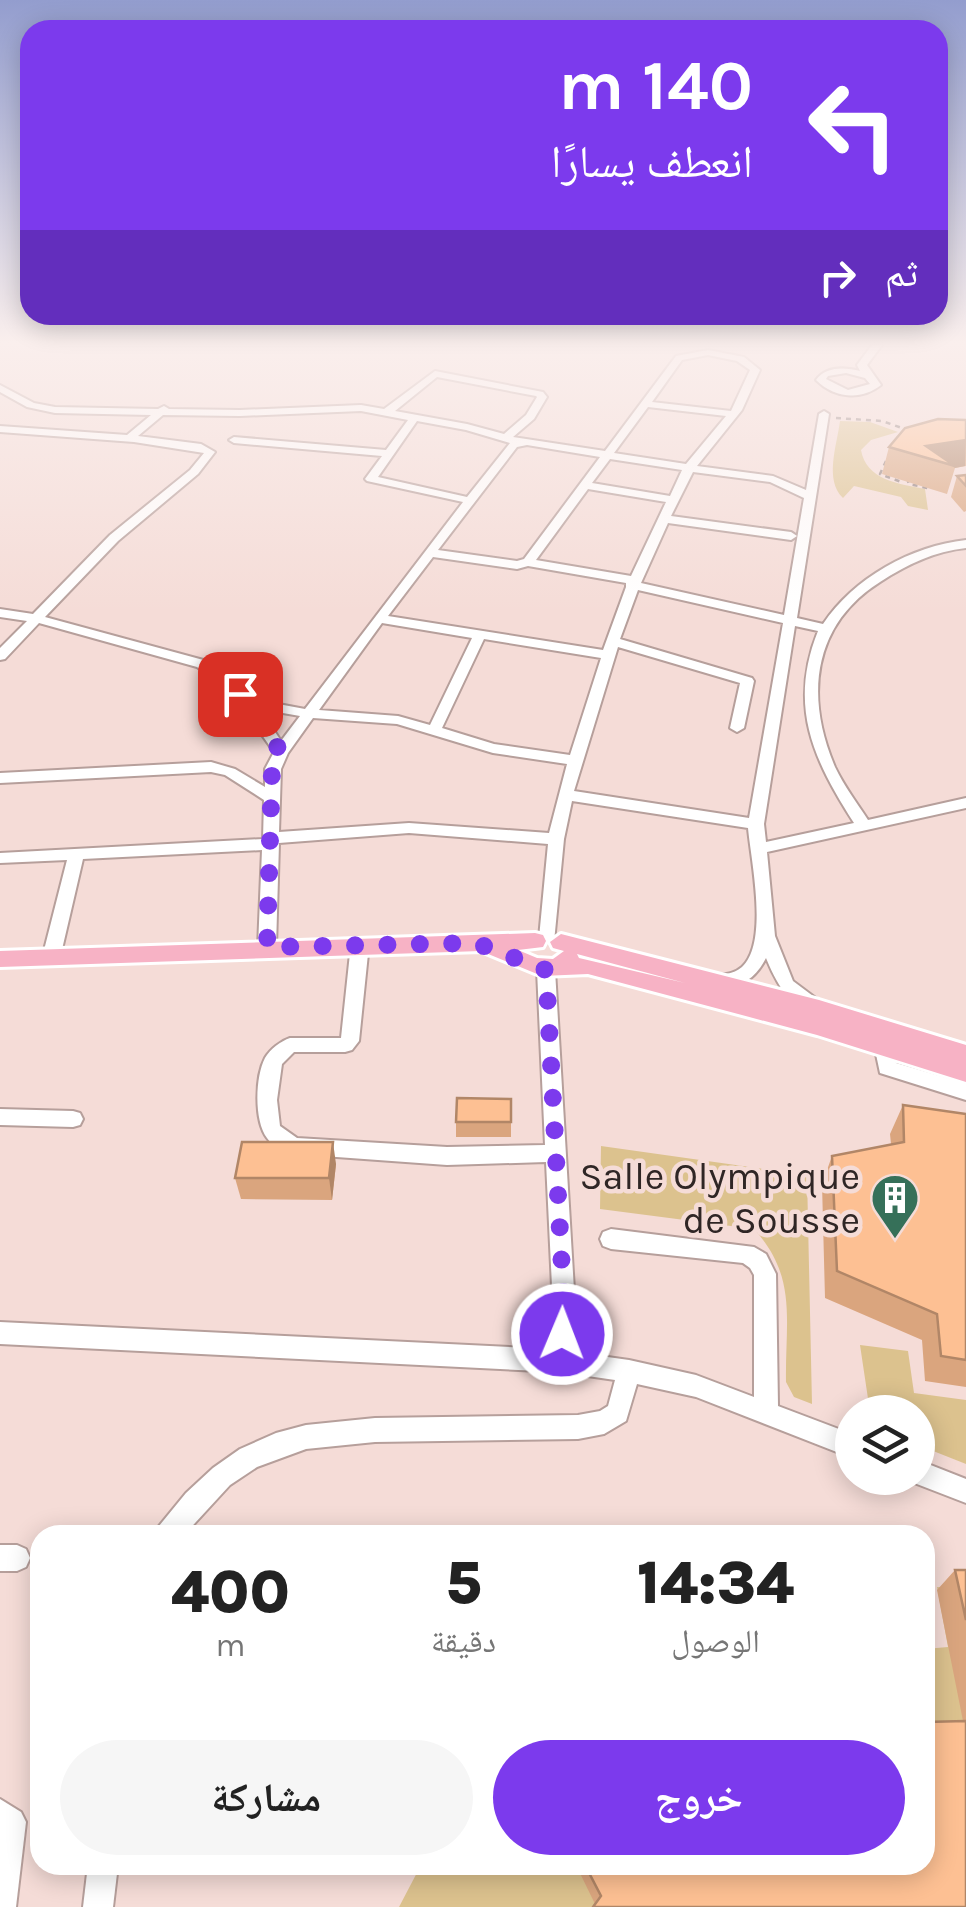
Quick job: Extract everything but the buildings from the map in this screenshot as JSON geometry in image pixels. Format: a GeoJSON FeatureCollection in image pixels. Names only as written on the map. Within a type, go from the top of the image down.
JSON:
{"type":"FeatureCollection","features":[{"type":"Feature","properties":{"kind":"main road"},"geometry":{"type":"LineString","coordinates":[[0,960],[267,947],[476,943],[710,981],[966,1055]]}},
{"type":"Feature","properties":{"kind":"main road"},"geometry":{"type":"LineString","coordinates":[[546,954],[883,1045],[966,1072]]}},
{"type":"Feature","properties":{"kind":"street"},"geometry":{"type":"LineString","coordinates":[[67,434],[201,447],[210,452]]}},
{"type":"Feature","properties":{"kind":"street"},"geometry":{"type":"LineString","coordinates":[[133,434],[134,439]]}},
{"type":"Feature","properties":{"kind":"street"},"geometry":{"type":"LineString","coordinates":[[0,656],[114,538],[194,472],[210,452],[240,434]]}},
{"type":"Feature","properties":{"kind":"street"},"geometry":{"type":"LineString","coordinates":[[403,434],[371,480],[472,501]]}},
{"type":"Feature","properties":{"kind":"street"},"geometry":{"type":"LineString","coordinates":[[488,434],[782,481],[810,496]]}},
{"type":"Feature","properties":{"kind":"street"},"geometry":{"type":"LineString","coordinates":[[506,438],[511,434]]}},
{"type":"Feature","properties":{"kind":"street"},"geometry":{"type":"LineString","coordinates":[[528,562],[622,434]]}},
{"type":"Feature","properties":{"kind":"street"},"geometry":{"type":"LineString","coordinates":[[560,1362],[564,1307],[546,954],[556,838],[574,760],[632,582],[667,520],[690,468],[716,434]]}},
{"type":"Feature","properties":{"kind":"street"},"geometry":{"type":"LineString","coordinates":[[820,1010],[786,985],[766,936],[756,824],[821,434]]}},
{"type":"Feature","properties":{"kind":"street"},"geometry":{"type":"LineString","coordinates":[[234,440],[388,453]]}},
{"type":"Feature","properties":{"kind":"street"},"geometry":{"type":"LineString","coordinates":[[267,947],[272,769],[379,619],[513,445],[520,442]]}},
{"type":"Feature","properties":{"kind":"street"},"geometry":{"type":"LineString","coordinates":[[586,485],[674,500]]}},
{"type":"Feature","properties":{"kind":"street"},"geometry":{"type":"LineString","coordinates":[[667,520],[791,536]]}},
{"type":"Feature","properties":{"kind":"street"},"geometry":{"type":"LineString","coordinates":[[864,826],[829,770],[817,737],[809,692],[823,628],[874,578],[938,550],[966,544]]}},
{"type":"Feature","properties":{"kind":"street"},"geometry":{"type":"LineString","coordinates":[[432,553],[517,565],[528,562],[632,582],[823,628]]}},
{"type":"Feature","properties":{"kind":"street"},"geometry":{"type":"LineString","coordinates":[[0,613],[36,618],[202,664],[220,673],[249,703],[281,752]]}},
{"type":"Feature","properties":{"kind":"street"},"geometry":{"type":"LineString","coordinates":[[379,619],[479,636],[611,648],[747,681],[737,728]]}},
{"type":"Feature","properties":{"kind":"street"},"geometry":{"type":"LineString","coordinates":[[435,729],[479,636]]}},
{"type":"Feature","properties":{"kind":"street"},"geometry":{"type":"LineString","coordinates":[[249,703],[310,714],[398,720],[493,748],[574,760]]}},
{"type":"Feature","properties":{"kind":"street"},"geometry":{"type":"LineString","coordinates":[[0,778],[211,767],[230,772],[274,799]]}},
{"type":"Feature","properties":{"kind":"street"},"geometry":{"type":"LineString","coordinates":[[565,795],[756,824]]}},
{"type":"Feature","properties":{"kind":"street"},"geometry":{"type":"LineString","coordinates":[[756,849],[966,803]]}},
{"type":"Feature","properties":{"kind":"street"},"geometry":{"type":"LineString","coordinates":[[0,858],[409,828],[556,838]]}},
{"type":"Feature","properties":{"kind":"street"},"geometry":{"type":"LineString","coordinates":[[51,958],[76,855]]}},
{"type":"Feature","properties":{"kind":"street"},"geometry":{"type":"LineString","coordinates":[[710,981],[733,982],[751,972],[766,936]]}},
{"type":"Feature","properties":{"kind":"street"},"geometry":{"type":"LineString","coordinates":[[360,944],[350,1041],[345,1045],[290,1046],[273,1062],[266,1122],[275,1137],[295,1146],[447,1156],[556,1152]]}},
{"type":"Feature","properties":{"kind":"street"},"geometry":{"type":"LineString","coordinates":[[883,1045],[886,1068],[966,1092]]}},
{"type":"Feature","properties":{"kind":"street"},"geometry":{"type":"LineString","coordinates":[[0,1117],[74,1120]]}},
{"type":"Feature","properties":{"kind":"street"},"geometry":{"type":"LineString","coordinates":[[611,1239],[746,1254],[758,1261],[765,1274],[766,1411]]}},
{"type":"Feature","properties":{"kind":"street"},"geometry":{"type":"LineString","coordinates":[[0,1332],[560,1362],[629,1371],[696,1386],[835,1439]]}},
{"type":"Feature","properties":{"kind":"street"},"geometry":{"type":"LineString","coordinates":[[176,1525],[207,1488],[230,1469],[282,1442],[335,1430],[578,1427],[604,1422],[618,1413],[629,1371]]}},
{"type":"Feature","properties":{"kind":"street"},"geometry":{"type":"LineString","coordinates":[[935,1479],[966,1491]]}},
{"type":"Feature","properties":{"kind":"street"},"geometry":{"type":"LineString","coordinates":[[0,1814],[11,1822],[0,1907]]}},
{"type":"Feature","properties":{"kind":"street"},"geometry":{"type":"LineString","coordinates":[[98,1907],[102,1875]]}},
{"type":"Feature","properties":{"kind":"path"},"geometry":{"type":"LineString","coordinates":[[891,458],[885,474],[938,490],[931,479]]}},
{"type":"Feature","properties":{"kind":"path"},"geometry":{"type":"LineString","coordinates":[[906,482],[908,472]]}},
{"type":"Feature","properties":{"kind":"shaded area"},"geometry":{"type":"Polygon","coordinates":[[[838,434],[891,434],[871,440],[861,450],[864,460],[885,479],[925,489],[928,510],[908,506],[901,497],[854,486],[843,498],[834,482],[838,434]]]}},
{"type":"Feature","properties":{"kind":"shaded area"},"geometry":{"type":"Polygon","coordinates":[[[601,1146],[807,1175],[812,1404],[794,1397],[786,1382],[783,1282],[768,1247],[754,1229],[600,1209],[601,1146]]]}},
{"type":"Feature","properties":{"kind":"shaded area"},"geometry":{"type":"Polygon","coordinates":[[[860,1345],[908,1351],[914,1393],[929,1395],[867,1395],[860,1345]]]}},
{"type":"Feature","properties":{"kind":"shaded area"},"geometry":{"type":"Polygon","coordinates":[[[935,1396],[966,1400],[966,1464],[935,1452],[935,1396]]]}},
{"type":"Feature","properties":{"kind":"shaded area"},"geometry":{"type":"Polygon","coordinates":[[[937,1587],[966,1589],[966,1907],[399,1907],[416,1875],[935,1875],[935,1648],[948,1647],[937,1587]]]}},
{"type":"Feature","properties":{"kind":"place","name":"Salle Olympique de Sousse"},"geometry":{"type":"Point","coordinates":[895,1240]}},
{"type":"Feature","properties":{"kind":"route"},"geometry":{"type":"LineString","coordinates":[[240,694],[281,752],[272,769],[267,947],[476,943],[546,970],[564,1307],[562,1334]]}}]}
